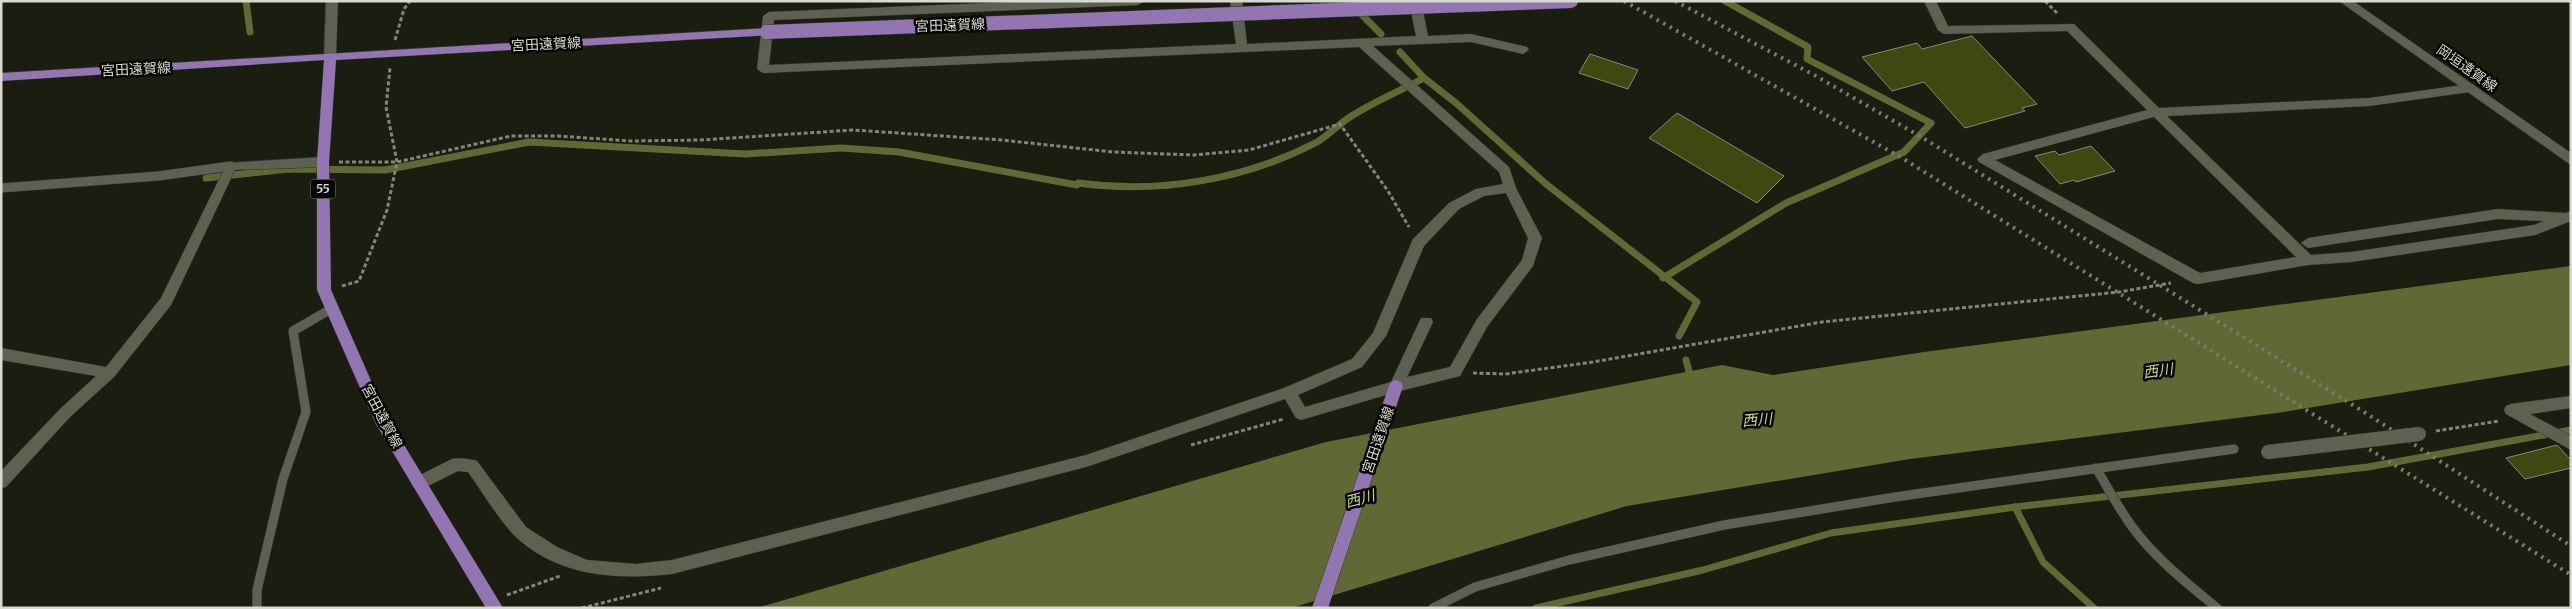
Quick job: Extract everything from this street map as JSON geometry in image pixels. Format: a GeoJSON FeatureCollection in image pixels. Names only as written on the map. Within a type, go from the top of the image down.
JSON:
{"type":"FeatureCollection","features":[{"type":"Feature","properties":{"kind":"main road","name":"宮田遠賀線"},"geometry":{"type":"LineString","coordinates":[[1,77],[330,56],[767,32],[1571,1]]}},
{"type":"Feature","properties":{"kind":"main road","name":"宮田遠賀線"},"geometry":{"type":"LineString","coordinates":[[330,56],[323,162],[324,290],[381,420],[493,604]]}},
{"type":"Feature","properties":{"kind":"main road","name":"宮田遠賀線"},"geometry":{"type":"LineString","coordinates":[[1320,608],[1396,386]]}},
{"type":"Feature","properties":{"kind":"street"},"geometry":{"type":"LineString","coordinates":[[330,56],[332,1]]}},
{"type":"Feature","properties":{"kind":"street"},"geometry":{"type":"LineString","coordinates":[[1138,1],[769,16],[763,68],[1471,38],[1523,50]]}},
{"type":"Feature","properties":{"kind":"street"},"geometry":{"type":"LineString","coordinates":[[1236,1],[1242,48]]}},
{"type":"Feature","properties":{"kind":"street"},"geometry":{"type":"LineString","coordinates":[[1415,1],[1423,40]]}},
{"type":"Feature","properties":{"kind":"street"},"geometry":{"type":"LineString","coordinates":[[1930,1],[1944,30],[2070,27],[2308,260]]}},
{"type":"Feature","properties":{"kind":"street","name":"岡垣遠賀線"},"geometry":{"type":"LineString","coordinates":[[2345,1],[2571,160]]}},
{"type":"Feature","properties":{"kind":"street"},"geometry":{"type":"LineString","coordinates":[[1289,392],[1301,414],[1396,386],[1455,372],[1482,323],[1528,262],[1535,238],[1510,188],[1505,170],[1362,43]]}},
{"type":"Feature","properties":{"kind":"street"},"geometry":{"type":"LineString","coordinates":[[2470,88],[2369,102],[2156,112],[1983,159],[2198,279],[2308,260],[2351,257],[2535,230],[2568,217]]}},
{"type":"Feature","properties":{"kind":"street"},"geometry":{"type":"LineString","coordinates":[[1,482],[65,413],[109,374],[166,301],[231,166],[323,162]]}},
{"type":"Feature","properties":{"kind":"street"},"geometry":{"type":"LineString","coordinates":[[420,483],[457,464],[472,466],[521,532],[551,552],[586,567],[636,572],[672,567],[1086,461],[1289,392],[1357,363],[1379,336],[1418,243],[1454,206],[1481,192],[1510,188]]}},
{"type":"Feature","properties":{"kind":"street"},"geometry":{"type":"LineString","coordinates":[[2308,243],[2498,214],[2568,217]]}},
{"type":"Feature","properties":{"kind":"street"},"geometry":{"type":"LineString","coordinates":[[1396,386],[1426,322]]}},
{"type":"Feature","properties":{"kind":"street"},"geometry":{"type":"LineString","coordinates":[[1,354],[109,374]]}},
{"type":"Feature","properties":{"kind":"street"},"geometry":{"type":"LineString","coordinates":[[2571,402],[2511,410],[2571,444]]}},
{"type":"Feature","properties":{"kind":"street"},"geometry":{"type":"LineString","coordinates":[[2268,452],[2419,434]]}},
{"type":"Feature","properties":{"kind":"lane"},"geometry":{"type":"LineString","coordinates":[[1,188],[148,177],[231,166]]}},
{"type":"Feature","properties":{"kind":"lane"},"geometry":{"type":"LineString","coordinates":[[257,608],[257,590],[283,479],[306,412],[293,331],[331,308]]}},
{"type":"Feature","properties":{"kind":"lane"},"geometry":{"type":"LineString","coordinates":[[1433,608],[1475,587],[1560,562],[1724,525],[1895,497],[2099,472],[2234,449]]}},
{"type":"Feature","properties":{"kind":"lane"},"geometry":{"type":"LineString","coordinates":[[2099,472],[2119,506],[2150,549],[2172,571],[2217,608]]}},
{"type":"Feature","properties":{"kind":"path"},"geometry":{"type":"LineString","coordinates":[[395,43],[404,10],[410,1]]}},
{"type":"Feature","properties":{"kind":"path"},"geometry":{"type":"LineString","coordinates":[[324,290],[359,281],[387,210],[397,162],[386,107],[391,61]]}},
{"type":"Feature","properties":{"kind":"path"},"geometry":{"type":"LineString","coordinates":[[323,162],[397,162],[511,136],[558,136],[632,141],[701,140],[853,130],[1002,140],[1113,152],[1194,155],[1249,150],[1340,124],[1388,191],[1418,243]]}},
{"type":"Feature","properties":{"kind":"path"},"geometry":{"type":"LineString","coordinates":[[1455,372],[1505,374],[1593,362],[1822,322],[2119,292],[2198,279]]}},
{"type":"Feature","properties":{"kind":"path"},"geometry":{"type":"LineString","coordinates":[[2419,434],[2505,420]]}},
{"type":"Feature","properties":{"kind":"path"},"geometry":{"type":"LineString","coordinates":[[493,604],[586,567]]}},
{"type":"Feature","properties":{"kind":"water","name":"西川"},"geometry":{"type":"Polygon","coordinates":[[[2571,266],[2571,365],[2277,413],[1910,459],[1627,506],[1291,608],[757,608],[1326,442],[1722,365],[1773,375],[1924,352],[2571,266]]]}},
{"type":"Feature","properties":{"kind":"building"},"geometry":{"type":"Polygon","coordinates":[[[1972,36],[2037,104],[2022,108],[2025,111],[1965,128],[1924,82],[1892,91],[1862,57],[1917,43],[1922,49],[1972,36]]]}},
{"type":"Feature","properties":{"kind":"building"},"geometry":{"type":"Polygon","coordinates":[[[1590,54],[1638,70],[1628,89],[1579,73],[1590,54]]]}},
{"type":"Feature","properties":{"kind":"building"},"geometry":{"type":"Polygon","coordinates":[[[1677,113],[1784,176],[1757,203],[1649,138],[1677,113]]]}},
{"type":"Feature","properties":{"kind":"building"},"geometry":{"type":"Polygon","coordinates":[[[2091,146],[2115,171],[2076,182],[2074,180],[2060,184],[2035,156],[2055,151],[2059,155],[2091,146]]]}},
{"type":"Feature","properties":{"kind":"building"},"geometry":{"type":"Polygon","coordinates":[[[2557,445],[2571,460],[2571,468],[2525,479],[2506,458],[2557,445]]]}},
{"type":"Feature","properties":{"kind":"waterway"},"geometry":{"type":"LineString","coordinates":[[246,1],[250,32]]}},
{"type":"Feature","properties":{"kind":"waterway"},"geometry":{"type":"LineString","coordinates":[[1665,277],[1786,203],[1904,152],[1931,123],[1807,59],[1808,47],[1725,1]]}},
{"type":"Feature","properties":{"kind":"waterway"},"geometry":{"type":"LineString","coordinates":[[1349,2],[1381,34]]}},
{"type":"Feature","properties":{"kind":"waterway"},"geometry":{"type":"LineString","coordinates":[[1400,52],[1424,78]]}},
{"type":"Feature","properties":{"kind":"waterway"},"geometry":{"type":"LineString","coordinates":[[206,178],[289,169],[385,170],[529,142],[745,154],[841,148],[899,152],[1077,185],[1078,183],[1139,187],[1170,185],[1231,175],[1289,155],[1317,142],[1346,120],[1377,101],[1424,78]]}},
{"type":"Feature","properties":{"kind":"waterway"},"geometry":{"type":"LineString","coordinates":[[1424,78],[1456,103],[1546,184],[1665,277]]}},
{"type":"Feature","properties":{"kind":"waterway"},"geometry":{"type":"LineString","coordinates":[[1665,277],[1697,302],[1679,336]]}},
{"type":"Feature","properties":{"kind":"waterway"},"geometry":{"type":"LineString","coordinates":[[1686,360],[1691,379]]}},
{"type":"Feature","properties":{"kind":"waterway"},"geometry":{"type":"LineString","coordinates":[[2015,507],[2368,467],[2571,430]]}},
{"type":"Feature","properties":{"kind":"waterway"},"geometry":{"type":"LineString","coordinates":[[1536,608],[1703,570],[1831,533],[2015,507]]}},
{"type":"Feature","properties":{"kind":"waterway"},"geometry":{"type":"LineString","coordinates":[[2015,507],[2043,562],[2094,608]]}},
{"type":"Feature","properties":{"kind":"railway"},"geometry":{"type":"LineString","coordinates":[[1624,1],[1902,158],[2571,575]]}},
{"type":"Feature","properties":{"kind":"railway"},"geometry":{"type":"LineString","coordinates":[[1675,1],[1816,76],[1923,138],[2364,412],[2571,546]]}}]}
